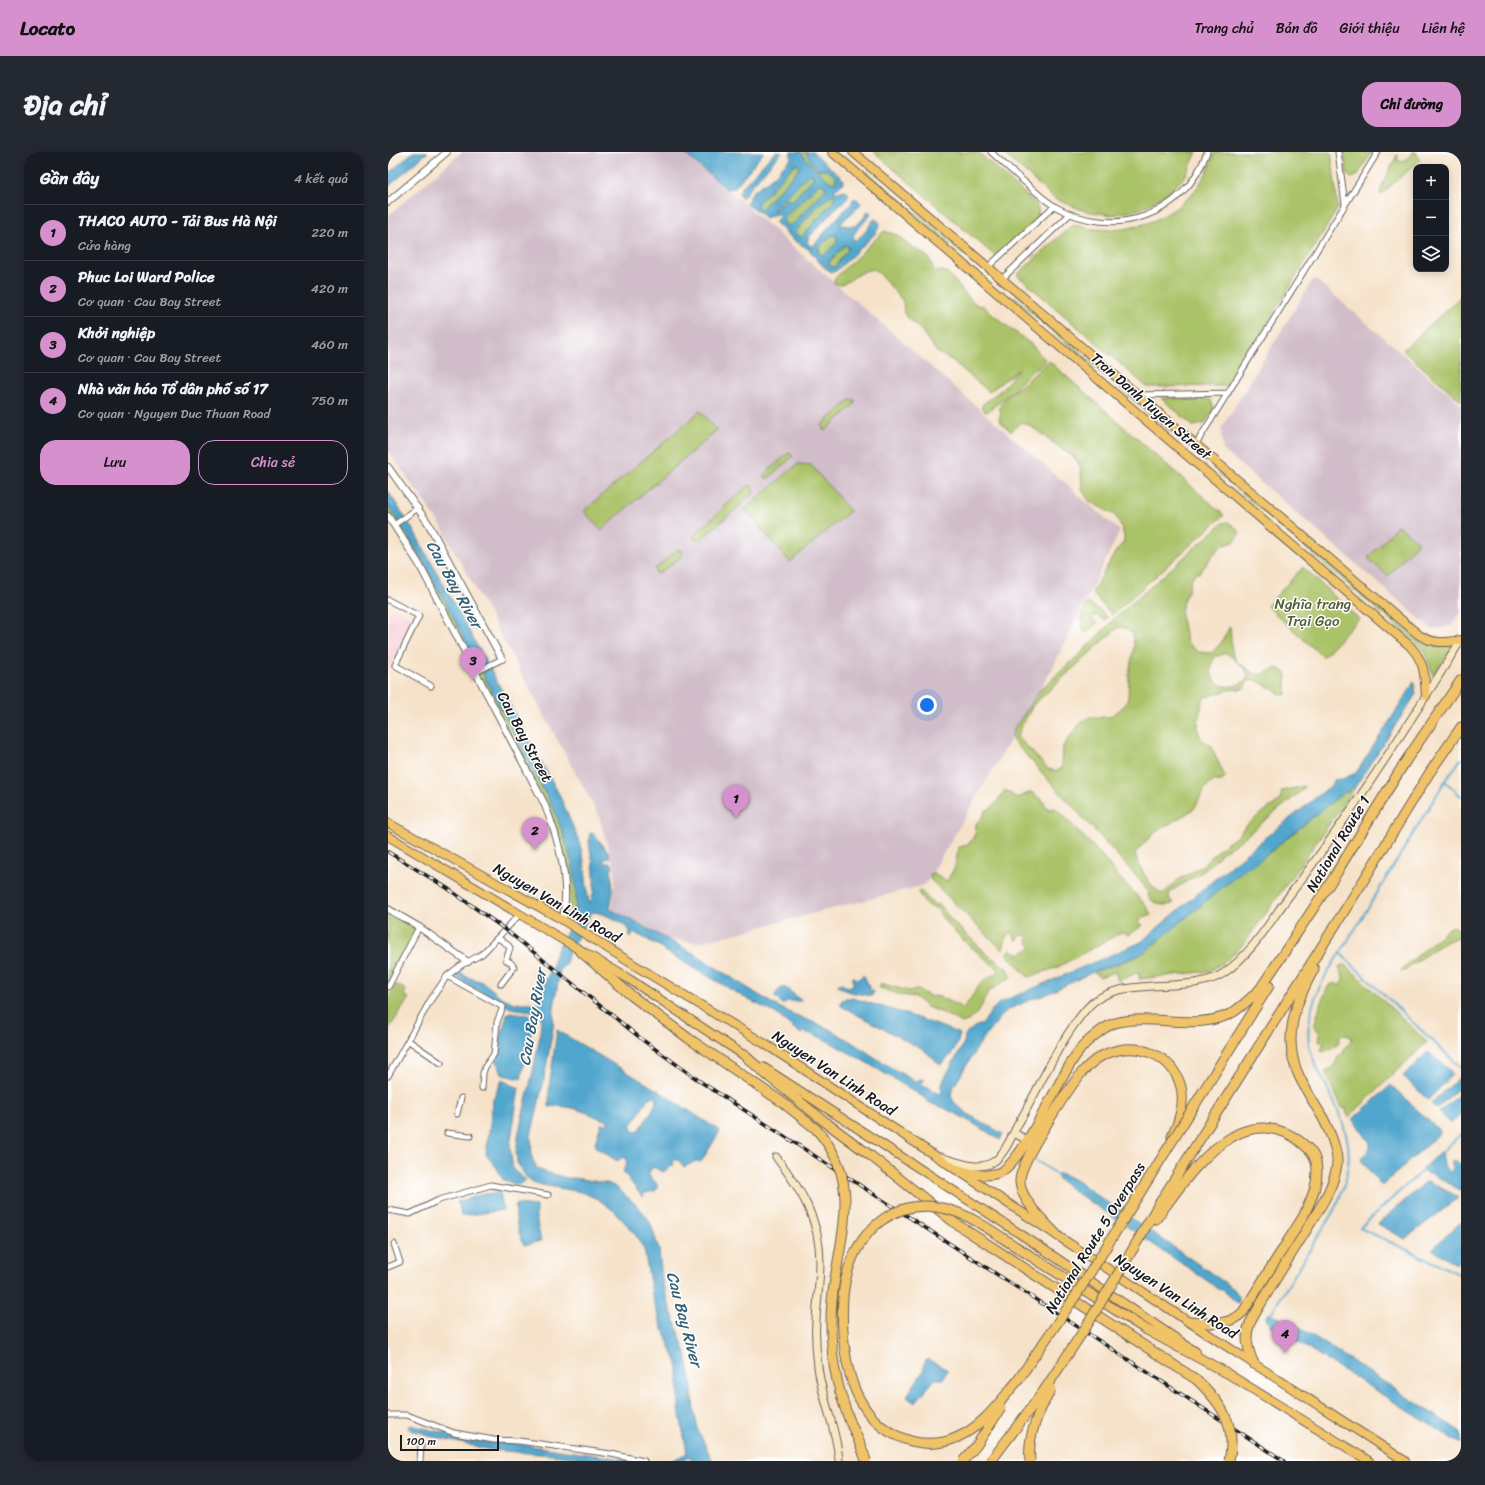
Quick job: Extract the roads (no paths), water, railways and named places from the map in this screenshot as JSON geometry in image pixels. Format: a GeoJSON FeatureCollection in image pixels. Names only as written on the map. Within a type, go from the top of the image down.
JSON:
{"type":"FeatureCollection","features":[{"type":"Feature","properties":{"kind":"highway","name":"National Route 1"},"geometry":{"type":"LineString","coordinates":[[1244,1026],[1407,758],[1461,680]]}},
{"type":"Feature","properties":{"kind":"highway"},"geometry":{"type":"LineString","coordinates":[[1030,1461],[1031,1435],[1035,1422],[1086,1327],[1157,1207],[1362,883],[1430,772],[1461,727]]}},
{"type":"Feature","properties":{"kind":"highway"},"geometry":{"type":"LineString","coordinates":[[956,1169],[979,1175],[990,1175],[999,1173],[1012,1164],[1079,1051],[1094,1036],[1114,1024],[1133,1021],[1190,1022],[1212,1020],[1230,1014],[1245,1003],[1260,989],[1338,871]]}},
{"type":"Feature","properties":{"kind":"highway"},"geometry":{"type":"LineString","coordinates":[[1254,1364],[1247,1343],[1249,1327],[1323,1202],[1334,1181],[1337,1162],[1334,1143],[1327,1125],[1299,1077],[1290,1041],[1292,1021],[1302,991],[1362,883]]}},
{"type":"Feature","properties":{"kind":"highway"},"geometry":{"type":"LineString","coordinates":[[579,950],[632,996],[688,1038],[782,1102],[816,1129],[834,1152],[840,1168],[845,1191],[846,1208],[832,1299],[832,1347],[840,1393],[866,1461]]}},
{"type":"Feature","properties":{"kind":"highway","name":"National Route 5 Overpass"},"geometry":{"type":"LineString","coordinates":[[963,1461],[976,1446],[1021,1376],[1075,1297],[1244,1026]]}},
{"type":"Feature","properties":{"kind":"highway"},"geometry":{"type":"LineString","coordinates":[[1058,1236],[1035,1212],[1021,1189],[1020,1175],[1024,1165],[1067,1091],[1090,1064],[1106,1054],[1121,1049],[1131,1048],[1143,1049],[1160,1058],[1174,1073],[1181,1087],[1181,1108],[1178,1122],[1172,1136],[1138,1196]]}},
{"type":"Feature","properties":{"kind":"highway"},"geometry":{"type":"LineString","coordinates":[[744,1055],[824,1121],[871,1156],[955,1223],[1197,1380],[1218,1402],[1229,1421],[1232,1440],[1229,1461]]}},
{"type":"Feature","properties":{"kind":"highway"},"geometry":{"type":"LineString","coordinates":[[1133,1249],[1191,1173],[1214,1150],[1232,1136],[1262,1127],[1277,1129],[1297,1138],[1311,1150],[1316,1161],[1317,1172],[1316,1186],[1310,1202],[1303,1217],[1246,1308],[1240,1316],[1233,1320],[1217,1323],[1189,1322]]}},
{"type":"Feature","properties":{"kind":"highway"},"geometry":{"type":"LineString","coordinates":[[1021,1376],[986,1417],[958,1437],[946,1441],[920,1443],[898,1437],[873,1418],[864,1408],[857,1395],[847,1361],[842,1315],[845,1284],[855,1253],[866,1235],[876,1224],[885,1217],[915,1207],[931,1206],[950,1210],[982,1225],[1147,1330],[1225,1372]]}},
{"type":"Feature","properties":{"kind":"highway"},"geometry":{"type":"LineString","coordinates":[[991,1461],[1043,1392],[1086,1327]]}},
{"type":"Feature","properties":{"kind":"main road","name":"Tran Danh Tuyen Street"},"geometry":{"type":"LineString","coordinates":[[832,152],[1410,646],[1422,661],[1426,696]]}},
{"type":"Feature","properties":{"kind":"main road","name":"Tran Danh Tuyen Street"},"geometry":{"type":"LineString","coordinates":[[853,152],[1419,635],[1427,640],[1440,643],[1461,640]]}},
{"type":"Feature","properties":{"kind":"main road"},"geometry":{"type":"LineString","coordinates":[[986,284],[999,276]]}},
{"type":"Feature","properties":{"kind":"main road"},"geometry":{"type":"LineString","coordinates":[[1187,456],[1196,444]]}},
{"type":"Feature","properties":{"kind":"main road"},"geometry":{"type":"LineString","coordinates":[[936,1156],[976,1166],[994,1162],[1000,1156],[1014,1133],[1070,1032],[1089,1006],[1098,1000],[1108,994],[1132,988],[1209,980],[1224,973],[1247,952],[1298,885],[1377,772],[1461,640]]}},
{"type":"Feature","properties":{"kind":"main road","name":"Nguyen Van Linh Road"},"geometry":{"type":"LineString","coordinates":[[388,823],[563,920],[765,1044],[1189,1322],[1405,1461]]}},
{"type":"Feature","properties":{"kind":"main road","name":"Nguyen Van Linh Road"},"geometry":{"type":"LineString","coordinates":[[388,836],[628,979],[1028,1239],[1225,1372],[1368,1461]]}},
{"type":"Feature","properties":{"kind":"main road"},"geometry":{"type":"LineString","coordinates":[[1014,1133],[1027,1140]]}},
{"type":"Feature","properties":{"kind":"main road"},"geometry":{"type":"LineString","coordinates":[[776,1157],[805,1198],[812,1215],[817,1235],[820,1262],[816,1332],[818,1368],[836,1435],[839,1461]]}},
{"type":"Feature","properties":{"kind":"street"},"geometry":{"type":"LineString","coordinates":[[388,202],[447,152]]}},
{"type":"Feature","properties":{"kind":"street"},"geometry":{"type":"LineString","coordinates":[[991,152],[1040,196],[1054,206],[1086,220],[1104,222],[1122,222],[1133,219],[1155,212],[1171,202],[1184,191],[1195,177],[1204,162],[1207,152]]}},
{"type":"Feature","properties":{"kind":"street"},"geometry":{"type":"LineString","coordinates":[[1338,152],[1345,204]]}},
{"type":"Feature","properties":{"kind":"street"},"geometry":{"type":"LineString","coordinates":[[1196,444],[1378,152]]}},
{"type":"Feature","properties":{"kind":"street"},"geometry":{"type":"LineString","coordinates":[[988,267],[1054,206]]}},
{"type":"Feature","properties":{"kind":"street"},"geometry":{"type":"LineString","coordinates":[[999,276],[1070,214]]}},
{"type":"Feature","properties":{"kind":"street"},"geometry":{"type":"LineString","coordinates":[[1138,395],[1228,393]]}},
{"type":"Feature","properties":{"kind":"street"},"geometry":{"type":"LineString","coordinates":[[388,467],[418,508],[437,539],[502,658],[476,672]]}},
{"type":"Feature","properties":{"kind":"street"},"geometry":{"type":"LineString","coordinates":[[394,525],[418,508]]}},
{"type":"Feature","properties":{"kind":"street","name":"Cau Bay Street"},"geometry":{"type":"LineString","coordinates":[[388,516],[419,564],[535,784],[554,827],[565,880],[563,920]]}},
{"type":"Feature","properties":{"kind":"street"},"geometry":{"type":"LineString","coordinates":[[388,600],[419,616],[395,665],[431,686]]}},
{"type":"Feature","properties":{"kind":"street"},"geometry":{"type":"LineString","coordinates":[[388,909],[419,927],[468,962]]}},
{"type":"Feature","properties":{"kind":"street"},"geometry":{"type":"LineString","coordinates":[[389,1072],[430,1001],[447,976],[482,954],[520,914]]}},
{"type":"Feature","properties":{"kind":"street"},"geometry":{"type":"LineString","coordinates":[[388,987],[419,927]]}},
{"type":"Feature","properties":{"kind":"street"},"geometry":{"type":"LineString","coordinates":[[498,938],[510,948],[506,960],[514,967],[501,984]]}},
{"type":"Feature","properties":{"kind":"street"},"geometry":{"type":"LineString","coordinates":[[447,976],[503,1007],[497,1022],[494,1054],[485,1067],[482,1088]]}},
{"type":"Feature","properties":{"kind":"street"},"geometry":{"type":"LineString","coordinates":[[408,1041],[441,1063]]}},
{"type":"Feature","properties":{"kind":"street"},"geometry":{"type":"LineString","coordinates":[[457,1114],[461,1098]]}},
{"type":"Feature","properties":{"kind":"street"},"geometry":{"type":"LineString","coordinates":[[447,1133],[470,1136]]}},
{"type":"Feature","properties":{"kind":"street"},"geometry":{"type":"LineString","coordinates":[[388,1210],[410,1214],[439,1200],[491,1185],[548,1195]]}},
{"type":"Feature","properties":{"kind":"street"},"geometry":{"type":"LineString","coordinates":[[388,1266],[400,1262],[394,1244]]}},
{"type":"Feature","properties":{"kind":"street"},"geometry":{"type":"LineString","coordinates":[[388,1416],[408,1415],[454,1433],[494,1440],[611,1454],[644,1461]]}},
{"type":"Feature","properties":{"kind":"street"},"geometry":{"type":"LineString","coordinates":[[420,1461],[421,1446]]}},
{"type":"Feature","properties":{"kind":"water"},"geometry":{"type":"Polygon","coordinates":[[[413,152],[428,152],[388,187],[388,174],[413,152]]]}},
{"type":"Feature","properties":{"kind":"water"},"geometry":{"type":"Polygon","coordinates":[[[683,152],[764,152],[734,188],[727,189],[683,152]]]}},
{"type":"Feature","properties":{"kind":"water"},"geometry":{"type":"Polygon","coordinates":[[[775,152],[782,152],[741,198],[739,193],[742,187],[775,152]]]}},
{"type":"Feature","properties":{"kind":"water"},"geometry":{"type":"Polygon","coordinates":[[[791,152],[800,152],[821,175],[835,183],[836,177],[827,170],[819,170],[811,162],[807,153],[804,152],[813,152],[844,180],[844,182],[835,190],[835,193],[845,190],[849,194],[847,199],[834,210],[809,237],[807,242],[810,246],[813,246],[851,204],[853,199],[857,199],[861,203],[840,226],[857,225],[868,211],[871,213],[855,232],[853,240],[856,240],[868,229],[873,220],[876,219],[880,223],[875,234],[836,271],[832,272],[826,268],[806,247],[794,240],[775,222],[779,217],[779,214],[765,218],[759,212],[746,204],[753,191],[773,177],[791,158],[791,152]],[[794,165],[758,203],[757,207],[759,209],[762,208],[800,167],[798,165],[794,165]],[[809,174],[773,210],[775,210],[787,199],[792,201],[814,177],[809,174]],[[819,184],[783,220],[790,226],[794,223],[824,191],[826,188],[824,185],[819,184]],[[832,195],[812,211],[796,231],[798,236],[801,237],[804,234],[835,198],[834,195],[832,195]],[[833,235],[818,249],[819,254],[824,255],[836,244],[837,237],[833,235]],[[845,245],[828,264],[833,267],[836,266],[848,250],[848,247],[845,245]]]}},
{"type":"Feature","properties":{"kind":"water"},"geometry":{"type":"Polygon","coordinates":[[[388,491],[415,533],[559,794],[579,841],[584,861],[590,904],[594,890],[594,880],[589,845],[590,833],[594,834],[609,853],[610,857],[603,861],[604,863],[611,863],[613,867],[611,870],[613,890],[610,909],[693,953],[773,1004],[827,1028],[850,1041],[916,1082],[920,1079],[925,1080],[921,1086],[927,1087],[940,1094],[942,1092],[941,1087],[943,1081],[964,1043],[965,1035],[974,1027],[982,1025],[992,1010],[999,1003],[1141,942],[1229,867],[1333,784],[1334,780],[1342,779],[1356,773],[1414,681],[1416,694],[1355,787],[1343,793],[1255,864],[1246,868],[1146,951],[1136,957],[1093,972],[1045,995],[1032,999],[1006,1011],[982,1040],[953,1088],[951,1095],[953,1100],[962,1109],[1003,1134],[1000,1140],[958,1115],[928,1102],[925,1098],[866,1062],[820,1037],[804,1032],[801,1034],[775,1013],[747,999],[661,947],[635,933],[630,938],[630,931],[618,921],[608,916],[593,912],[590,915],[569,952],[566,963],[560,970],[554,1007],[553,1028],[544,1080],[531,1136],[532,1158],[537,1168],[542,1171],[567,1178],[607,1183],[616,1187],[643,1212],[651,1224],[659,1250],[662,1279],[666,1296],[687,1357],[694,1410],[699,1433],[713,1461],[692,1461],[689,1457],[683,1461],[671,1461],[687,1453],[679,1409],[678,1370],[653,1299],[644,1249],[633,1231],[614,1211],[598,1199],[581,1192],[533,1182],[526,1177],[517,1163],[516,1151],[519,1131],[540,1035],[541,1016],[537,1012],[511,1008],[502,1004],[454,975],[460,972],[467,977],[483,982],[501,997],[515,1003],[543,1003],[546,979],[553,965],[553,958],[570,926],[574,916],[576,904],[576,890],[572,863],[568,849],[555,812],[443,598],[417,551],[388,505],[388,491]]]}},
{"type":"Feature","properties":{"kind":"water"},"geometry":{"type":"Polygon","coordinates":[[[863,975],[870,987],[870,991],[874,991],[872,996],[850,992],[838,986],[839,983],[848,987],[853,985],[853,977],[857,980],[863,975]]]}},
{"type":"Feature","properties":{"kind":"water"},"geometry":{"type":"Polygon","coordinates":[[[783,987],[802,1001],[787,1001],[783,1005],[774,996],[783,987]]]}},
{"type":"Feature","properties":{"kind":"water"},"geometry":{"type":"Polygon","coordinates":[[[846,998],[852,998],[892,1010],[960,1034],[957,1043],[950,1055],[940,1065],[925,1051],[841,1006],[841,1001],[846,998]]]}},
{"type":"Feature","properties":{"kind":"water"},"geometry":{"type":"Polygon","coordinates":[[[510,1012],[527,1015],[534,1018],[521,1079],[503,1075],[495,1059],[507,1014],[510,1012]]]}},
{"type":"Feature","properties":{"kind":"water"},"geometry":{"type":"Polygon","coordinates":[[[557,1030],[662,1093],[720,1131],[701,1162],[696,1161],[684,1167],[678,1160],[675,1160],[673,1162],[674,1165],[663,1172],[653,1167],[648,1174],[657,1184],[657,1189],[655,1191],[645,1193],[642,1197],[623,1171],[627,1163],[626,1158],[623,1157],[617,1161],[597,1148],[595,1143],[601,1124],[606,1124],[609,1122],[572,1108],[557,1106],[549,1107],[549,1087],[557,1030]],[[654,1096],[649,1098],[631,1126],[633,1132],[639,1131],[654,1107],[657,1099],[654,1096]]]}},
{"type":"Feature","properties":{"kind":"water"},"geometry":{"type":"Polygon","coordinates":[[[1428,1052],[1450,1070],[1452,1075],[1428,1100],[1403,1076],[1428,1052]]]}},
{"type":"Feature","properties":{"kind":"water"},"geometry":{"type":"Polygon","coordinates":[[[1459,1078],[1461,1080],[1461,1086],[1436,1109],[1431,1103],[1459,1078]]]}},
{"type":"Feature","properties":{"kind":"water"},"geometry":{"type":"Polygon","coordinates":[[[502,1080],[519,1088],[510,1146],[513,1170],[526,1180],[518,1185],[503,1180],[497,1168],[486,1155],[493,1099],[502,1080]]]}},
{"type":"Feature","properties":{"kind":"water"},"geometry":{"type":"Polygon","coordinates":[[[1391,1085],[1440,1130],[1440,1133],[1382,1186],[1361,1160],[1370,1148],[1370,1143],[1353,1119],[1391,1085]]]}},
{"type":"Feature","properties":{"kind":"water"},"geometry":{"type":"Polygon","coordinates":[[[1461,1093],[1461,1114],[1451,1123],[1439,1112],[1461,1093]]]}},
{"type":"Feature","properties":{"kind":"water"},"geometry":{"type":"Polygon","coordinates":[[[1441,1151],[1443,1154],[1442,1159],[1444,1164],[1450,1172],[1453,1167],[1451,1163],[1453,1160],[1457,1161],[1461,1165],[1461,1192],[1455,1187],[1421,1170],[1441,1151]]]}},
{"type":"Feature","properties":{"kind":"water"},"geometry":{"type":"Polygon","coordinates":[[[1059,1173],[1070,1177],[1234,1289],[1239,1296],[1239,1302],[1237,1303],[1223,1290],[1214,1287],[1212,1284],[1077,1193],[1058,1179],[1056,1175],[1059,1173]]]}},
{"type":"Feature","properties":{"kind":"water"},"geometry":{"type":"Polygon","coordinates":[[[1427,1181],[1457,1196],[1457,1199],[1405,1239],[1378,1224],[1427,1181]]]}},
{"type":"Feature","properties":{"kind":"water"},"geometry":{"type":"Polygon","coordinates":[[[500,1193],[504,1210],[461,1216],[457,1202],[483,1194],[500,1193]]]}},
{"type":"Feature","properties":{"kind":"water"},"geometry":{"type":"Polygon","coordinates":[[[516,1204],[536,1206],[536,1218],[541,1241],[524,1245],[517,1225],[516,1204]]]}},
{"type":"Feature","properties":{"kind":"water"},"geometry":{"type":"Polygon","coordinates":[[[1461,1222],[1461,1260],[1456,1264],[1432,1249],[1461,1222]]]}},
{"type":"Feature","properties":{"kind":"water"},"geometry":{"type":"Polygon","coordinates":[[[1269,1313],[1298,1327],[1318,1339],[1461,1432],[1461,1444],[1270,1326],[1266,1316],[1269,1313]]]}},
{"type":"Feature","properties":{"kind":"water"},"geometry":{"type":"Polygon","coordinates":[[[927,1359],[948,1370],[943,1379],[935,1379],[915,1403],[907,1397],[923,1371],[924,1364],[927,1359]]]}},
{"type":"Feature","properties":{"kind":"water"},"geometry":{"type":"Polygon","coordinates":[[[410,1425],[485,1442],[510,1443],[637,1461],[605,1461],[492,1450],[429,1436],[410,1430],[408,1427],[410,1425]]]}},
{"type":"Feature","properties":{"kind":"waterway"},"geometry":{"type":"LineString","coordinates":[[1270,1315],[1333,1212],[1341,1195],[1346,1179],[1348,1164],[1346,1135],[1336,1105],[1315,1063],[1309,1047],[1308,1028],[1313,1005],[1328,972],[1445,781],[1461,759]]}},
{"type":"Feature","properties":{"kind":"waterway"},"geometry":{"type":"LineString","coordinates":[[1445,781],[1461,796]]}},
{"type":"Feature","properties":{"kind":"waterway"},"geometry":{"type":"LineString","coordinates":[[1340,953],[1461,1068]]}},
{"type":"Feature","properties":{"kind":"waterway"},"geometry":{"type":"LineString","coordinates":[[1440,1154],[1461,1134]]}},
{"type":"Feature","properties":{"kind":"waterway"},"geometry":{"type":"LineString","coordinates":[[1037,1161],[1059,1176]]}},
{"type":"Feature","properties":{"kind":"waterway"},"geometry":{"type":"LineString","coordinates":[[1424,1169],[1360,1228],[1461,1275]]}},
{"type":"Feature","properties":{"kind":"railway"},"geometry":{"type":"LineString","coordinates":[[388,852],[447,888],[506,930],[644,1041],[701,1082],[1284,1461]]}},
{"type":"Feature","properties":{"kind":"place","name":"Khởi nghiệp"},"geometry":{"type":"Point","coordinates":[473,680]}},
{"type":"Feature","properties":{"kind":"place","name":"THACO AUTO - Tải Bus Hà Nội"},"geometry":{"type":"Point","coordinates":[736,818]}},
{"type":"Feature","properties":{"kind":"place","name":"Phuc Loi Ward Police"},"geometry":{"type":"Point","coordinates":[535,850]}},
{"type":"Feature","properties":{"kind":"place","name":"Nhà văn hóa Tổ dân phố số 17"},"geometry":{"type":"Point","coordinates":[1285,1353]}},
{"type":"Feature","properties":{"kind":"water label","name":"Cau Bay River"},"geometry":{"type":"Point","coordinates":[455,584]}},
{"type":"Feature","properties":{"kind":"water label","name":"Cau Bay River"},"geometry":{"type":"Point","coordinates":[532,1017]}},
{"type":"Feature","properties":{"kind":"water label","name":"Cau Bay River"},"geometry":{"type":"Point","coordinates":[685,1319]}},
{"type":"Feature","properties":{"kind":"park label","name":"Nghĩa trang Trại Gạo"},"geometry":{"type":"Point","coordinates":[1313,612]}}]}
